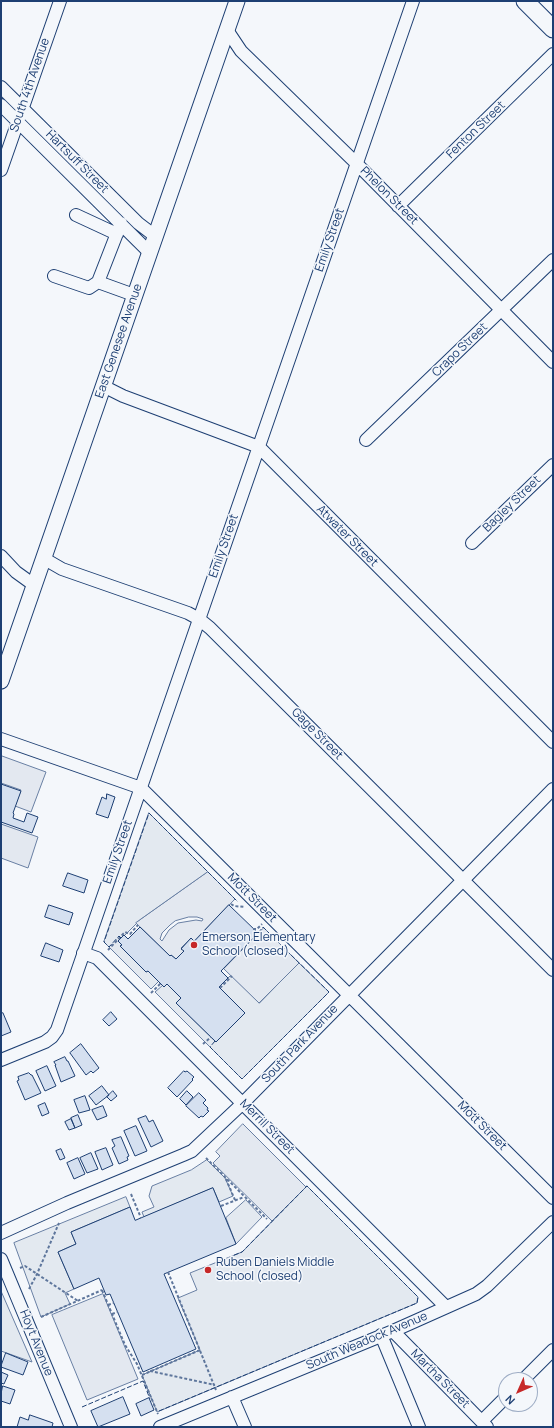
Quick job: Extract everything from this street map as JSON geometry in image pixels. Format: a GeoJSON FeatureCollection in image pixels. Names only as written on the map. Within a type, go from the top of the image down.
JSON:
{"type":"FeatureCollection","features":[{"type":"Feature","properties":{"kind":"highway"},"geometry":{"type":"LineString","coordinates":[[525,1],[553,29]]}},
{"type":"Feature","properties":{"kind":"main road","name":"East Genesee Avenue"},"geometry":{"type":"LineString","coordinates":[[1,681],[237,1]]}},
{"type":"Feature","properties":{"kind":"street","name":"South 4th Avenue"},"geometry":{"type":"LineString","coordinates":[[1,170],[60,1]]}},
{"type":"Feature","properties":{"kind":"street","name":"Emily Street"},"geometry":{"type":"LineString","coordinates":[[1,1060],[52,1038],[57,1030],[413,1]]}},
{"type":"Feature","properties":{"kind":"street","name":"Phelon Street"},"geometry":{"type":"LineString","coordinates":[[227,30],[241,51],[356,163],[553,362]]}},
{"type":"Feature","properties":{"kind":"street","name":"Fenton Street"},"geometry":{"type":"LineString","coordinates":[[398,206],[553,54]]}},
{"type":"Feature","properties":{"kind":"street","name":"Hartsuff Street"},"geometry":{"type":"LineString","coordinates":[[1,87],[138,223],[155,236]]}},
{"type":"Feature","properties":{"kind":"street","name":"Hartsuff Street"},"geometry":{"type":"LineString","coordinates":[[1,105],[119,228],[149,252]]}},
{"type":"Feature","properties":{"kind":"street"},"geometry":{"type":"LineString","coordinates":[[54,276],[89,288],[98,282],[119,228],[76,215]]}},
{"type":"Feature","properties":{"kind":"street","name":"Crapo Street"},"geometry":{"type":"LineString","coordinates":[[366,440],[553,260]]}},
{"type":"Feature","properties":{"kind":"street"},"geometry":{"type":"LineString","coordinates":[[98,282],[134,295]]}},
{"type":"Feature","properties":{"kind":"street","name":"Atwater Street"},"geometry":{"type":"LineString","coordinates":[[103,386],[123,396],[259,447],[553,742]]}},
{"type":"Feature","properties":{"kind":"street","name":"Bagley Street"},"geometry":{"type":"LineString","coordinates":[[472,543],[553,465]]}},
{"type":"Feature","properties":{"kind":"street"},"geometry":{"type":"LineString","coordinates":[[1,556],[16,572],[34,585]]}},
{"type":"Feature","properties":{"kind":"street","name":"Gage Street"},"geometry":{"type":"LineString","coordinates":[[43,558],[62,569],[188,613],[199,619],[216,633],[553,970]]}},
{"type":"Feature","properties":{"kind":"street","name":"Mott Street"},"geometry":{"type":"LineString","coordinates":[[1,739],[141,788],[553,1198]]}},
{"type":"Feature","properties":{"kind":"street","name":"South Park Avenue"},"geometry":{"type":"LineString","coordinates":[[1,1233],[67,1203],[192,1151],[243,1103],[553,789]]}},
{"type":"Feature","properties":{"kind":"street","name":"Merrill Street"},"geometry":{"type":"LineString","coordinates":[[83,953],[97,958],[446,1307]]}},
{"type":"Feature","properties":{"kind":"street","name":"South Weadock Avenue"},"geometry":{"type":"LineString","coordinates":[[160,1427],[393,1331],[476,1294],[487,1286],[553,1222]]}},
{"type":"Feature","properties":{"kind":"street","name":"Hoyt Avenue"},"geometry":{"type":"LineString","coordinates":[[1,1259],[71,1427]]}},
{"type":"Feature","properties":{"kind":"street","name":"Martha Street"},"geometry":{"type":"LineString","coordinates":[[393,1331],[485,1424]]}},
{"type":"Feature","properties":{"kind":"street"},"geometry":{"type":"LineString","coordinates":[[381,1335],[419,1427]]}},
{"type":"Feature","properties":{"kind":"street"},"geometry":{"type":"LineString","coordinates":[[531,1372],[553,1350]]}},
{"type":"Feature","properties":{"kind":"street"},"geometry":{"type":"LineString","coordinates":[[232,1397],[245,1427]]}},
{"type":"Feature","properties":{"kind":"street"},"geometry":{"type":"LineString","coordinates":[[485,1424],[498,1407]]}},
{"type":"Feature","properties":{"kind":"path"},"geometry":{"type":"LineString","coordinates":[[231,904],[234,906],[245,907]]}},
{"type":"Feature","properties":{"kind":"path"},"geometry":{"type":"LineString","coordinates":[[253,929],[257,929],[262,924]]}},
{"type":"Feature","properties":{"kind":"path"},"geometry":{"type":"LineString","coordinates":[[108,950],[125,932],[130,934],[138,925]]}},
{"type":"Feature","properties":{"kind":"path"},"geometry":{"type":"LineString","coordinates":[[220,986],[221,987],[232,976]]}},
{"type":"Feature","properties":{"kind":"path"},"geometry":{"type":"LineString","coordinates":[[151,993],[161,983]]}},
{"type":"Feature","properties":{"kind":"path"},"geometry":{"type":"LineString","coordinates":[[203,1044],[211,1037]]}},
{"type":"Feature","properties":{"kind":"path"},"geometry":{"type":"LineString","coordinates":[[206,1158],[267,1219]]}},
{"type":"Feature","properties":{"kind":"path"},"geometry":{"type":"LineString","coordinates":[[225,1178],[235,1200]]}},
{"type":"Feature","properties":{"kind":"path"},"geometry":{"type":"LineString","coordinates":[[131,1194],[141,1218]]}},
{"type":"Feature","properties":{"kind":"path"},"geometry":{"type":"LineString","coordinates":[[221,1206],[244,1197]]}},
{"type":"Feature","properties":{"kind":"path"},"geometry":{"type":"LineString","coordinates":[[29,1289],[38,1274],[59,1223]]}},
{"type":"Feature","properties":{"kind":"path"},"geometry":{"type":"LineString","coordinates":[[20,1268],[25,1266],[78,1301]]}},
{"type":"Feature","properties":{"kind":"path"},"geometry":{"type":"LineString","coordinates":[[168,1272],[216,1390]]}},
{"type":"Feature","properties":{"kind":"path"},"geometry":{"type":"LineString","coordinates":[[41,1317],[103,1290],[125,1344],[137,1364],[158,1414]]}},
{"type":"Feature","properties":{"kind":"path"},"geometry":{"type":"LineString","coordinates":[[108,1305],[114,1303]]}},
{"type":"Feature","properties":{"kind":"path"},"geometry":{"type":"LineString","coordinates":[[112,1314],[118,1312]]}},
{"type":"Feature","properties":{"kind":"path"},"geometry":{"type":"LineString","coordinates":[[142,1375],[200,1350]]}},
{"type":"Feature","properties":{"kind":"path"},"geometry":{"type":"LineString","coordinates":[[150,1371],[215,1385]]}},
{"type":"Feature","properties":{"kind":"shaded area"},"geometry":{"type":"Polygon","coordinates":[[[2,756],[46,772],[31,812],[15,806],[21,790],[1,783],[2,756]]]}},
{"type":"Feature","properties":{"kind":"shaded area"},"geometry":{"type":"Polygon","coordinates":[[[149,813],[208,872],[140,920],[119,941],[122,945],[120,946],[146,972],[148,971],[159,981],[151,989],[104,942],[149,813]]]}},
{"type":"Feature","properties":{"kind":"shaded area"},"geometry":{"type":"Polygon","coordinates":[[[1,824],[38,837],[28,868],[1,858],[1,824]]]}},
{"type":"Feature","properties":{"kind":"shaded area"},"geometry":{"type":"Polygon","coordinates":[[[208,872],[235,899],[194,941],[191,938],[181,948],[184,951],[176,959],[171,955],[170,956],[136,923],[208,872]],[[189,917],[175,921],[162,933],[160,939],[162,941],[169,930],[178,923],[196,920],[202,921],[203,919],[189,917]]]}},
{"type":"Feature","properties":{"kind":"shaded area"},"geometry":{"type":"Polygon","coordinates":[[[264,928],[299,963],[259,1003],[224,969],[264,928]]]}},
{"type":"Feature","properties":{"kind":"shaded area"},"geometry":{"type":"Polygon","coordinates":[[[299,963],[329,992],[242,1079],[155,992],[163,985],[164,987],[167,984],[181,998],[176,1003],[216,1042],[245,1013],[219,987],[231,975],[259,1003],[299,963]]]}},
{"type":"Feature","properties":{"kind":"shaded area"},"geometry":{"type":"Polygon","coordinates":[[[243,1124],[306,1187],[272,1221],[213,1163],[220,1156],[216,1152],[243,1124]]]}},
{"type":"Feature","properties":{"kind":"shaded area"},"geometry":{"type":"Polygon","coordinates":[[[207,1160],[225,1178],[233,1196],[219,1202],[213,1188],[144,1217],[142,1212],[154,1207],[149,1196],[152,1186],[191,1170],[207,1160]]]}},
{"type":"Feature","properties":{"kind":"shaded area"},"geometry":{"type":"Polygon","coordinates":[[[307,1186],[418,1297],[417,1303],[157,1412],[142,1375],[200,1350],[178,1298],[197,1290],[190,1273],[242,1252],[307,1186]]]}},
{"type":"Feature","properties":{"kind":"shaded area"},"geometry":{"type":"Polygon","coordinates":[[[126,1197],[130,1207],[71,1232],[76,1244],[58,1252],[74,1289],[65,1293],[70,1304],[41,1317],[14,1243],[126,1197]]]}},
{"type":"Feature","properties":{"kind":"shaded area"},"geometry":{"type":"Polygon","coordinates":[[[246,1200],[262,1217],[236,1244],[226,1218],[246,1200]]]}},
{"type":"Feature","properties":{"kind":"shaded area"},"geometry":{"type":"Polygon","coordinates":[[[1,1291],[32,1362],[1,1351],[1,1291]]]}},
{"type":"Feature","properties":{"kind":"shaded area"},"geometry":{"type":"Polygon","coordinates":[[[103,1294],[138,1379],[87,1400],[52,1315],[103,1294]]]}},
{"type":"Feature","properties":{"kind":"building"},"geometry":{"type":"Polygon","coordinates":[[[1,784],[21,791],[13,813],[13,818],[24,822],[27,813],[38,817],[32,833],[1,822],[1,784]]]}},
{"type":"Feature","properties":{"kind":"building"},"geometry":{"type":"Polygon","coordinates":[[[107,794],[115,797],[108,818],[96,814],[102,797],[106,799],[107,794]]]}},
{"type":"Feature","properties":{"kind":"building"},"geometry":{"type":"Polygon","coordinates":[[[68,873],[88,880],[84,893],[63,886],[68,873]]]}},
{"type":"Feature","properties":{"kind":"building"},"geometry":{"type":"Polygon","coordinates":[[[49,905],[73,913],[69,925],[45,917],[49,905]]]}},
{"type":"Feature","properties":{"kind":"building"},"geometry":{"type":"Polygon","coordinates":[[[229,905],[258,933],[221,971],[228,978],[219,987],[245,1013],[216,1042],[176,1003],[181,998],[167,984],[164,987],[148,971],[146,972],[120,946],[122,945],[118,941],[124,935],[128,939],[140,927],[170,956],[171,955],[176,959],[184,951],[181,949],[191,938],[194,941],[229,905]]]}},
{"type":"Feature","properties":{"kind":"building"},"geometry":{"type":"Polygon","coordinates":[[[46,943],[63,950],[59,962],[41,956],[46,943]]]}},
{"type":"Feature","properties":{"kind":"building"},"geometry":{"type":"Polygon","coordinates":[[[111,1012],[117,1019],[109,1026],[103,1020],[111,1012]]]}},
{"type":"Feature","properties":{"kind":"building"},"geometry":{"type":"Polygon","coordinates":[[[3,1013],[11,1032],[1,1036],[1,1014],[3,1013]]]}},
{"type":"Feature","properties":{"kind":"building"},"geometry":{"type":"Polygon","coordinates":[[[81,1044],[99,1068],[93,1073],[91,1071],[86,1075],[70,1053],[81,1044]]]}},
{"type":"Feature","properties":{"kind":"building"},"geometry":{"type":"Polygon","coordinates":[[[65,1057],[75,1076],[61,1082],[54,1062],[65,1057]]]}},
{"type":"Feature","properties":{"kind":"building"},"geometry":{"type":"Polygon","coordinates":[[[47,1066],[56,1086],[45,1091],[36,1071],[47,1066]]]}},
{"type":"Feature","properties":{"kind":"building"},"geometry":{"type":"Polygon","coordinates":[[[184,1071],[187,1071],[194,1077],[177,1097],[168,1088],[184,1071]]]}},
{"type":"Feature","properties":{"kind":"building"},"geometry":{"type":"Polygon","coordinates":[[[29,1073],[32,1075],[41,1093],[25,1100],[17,1081],[19,1080],[18,1077],[29,1073]]]}},
{"type":"Feature","properties":{"kind":"building"},"geometry":{"type":"Polygon","coordinates":[[[102,1086],[109,1095],[96,1105],[89,1096],[102,1086]]]}},
{"type":"Feature","properties":{"kind":"building"},"geometry":{"type":"Polygon","coordinates":[[[113,1091],[117,1096],[111,1101],[107,1097],[113,1091]]]}},
{"type":"Feature","properties":{"kind":"building"},"geometry":{"type":"Polygon","coordinates":[[[187,1091],[193,1097],[186,1105],[180,1099],[187,1091]]]}},
{"type":"Feature","properties":{"kind":"building"},"geometry":{"type":"Polygon","coordinates":[[[199,1093],[206,1100],[203,1103],[209,1111],[203,1117],[201,1116],[199,1118],[186,1106],[199,1093]]]}},
{"type":"Feature","properties":{"kind":"building"},"geometry":{"type":"Polygon","coordinates":[[[85,1096],[90,1110],[79,1113],[74,1100],[85,1096]]]}},
{"type":"Feature","properties":{"kind":"building"},"geometry":{"type":"Polygon","coordinates":[[[45,1103],[49,1113],[42,1116],[38,1106],[45,1103]]]}},
{"type":"Feature","properties":{"kind":"building"},"geometry":{"type":"Polygon","coordinates":[[[103,1106],[107,1116],[97,1120],[92,1110],[103,1106]]]}},
{"type":"Feature","properties":{"kind":"building"},"geometry":{"type":"Polygon","coordinates":[[[78,1115],[82,1125],[75,1128],[71,1118],[78,1115]]]}},
{"type":"Feature","properties":{"kind":"building"},"geometry":{"type":"Polygon","coordinates":[[[146,1116],[149,1122],[153,1120],[163,1141],[151,1147],[138,1119],[146,1116]]]}},
{"type":"Feature","properties":{"kind":"building"},"geometry":{"type":"Polygon","coordinates":[[[71,1119],[75,1128],[69,1130],[65,1122],[71,1119]]]}},
{"type":"Feature","properties":{"kind":"building"},"geometry":{"type":"Polygon","coordinates":[[[136,1126],[147,1151],[135,1156],[124,1131],[136,1126]]]}},
{"type":"Feature","properties":{"kind":"building"},"geometry":{"type":"Polygon","coordinates":[[[121,1137],[129,1156],[127,1157],[128,1160],[119,1164],[112,1148],[115,1146],[112,1140],[121,1137]]]}},
{"type":"Feature","properties":{"kind":"building"},"geometry":{"type":"Polygon","coordinates":[[[106,1148],[113,1165],[102,1170],[95,1152],[106,1148]]]}},
{"type":"Feature","properties":{"kind":"building"},"geometry":{"type":"Polygon","coordinates":[[[61,1149],[65,1158],[60,1160],[56,1151],[61,1149]]]}},
{"type":"Feature","properties":{"kind":"building"},"geometry":{"type":"Polygon","coordinates":[[[91,1153],[98,1169],[87,1173],[80,1158],[91,1153]]]}},
{"type":"Feature","properties":{"kind":"building"},"geometry":{"type":"Polygon","coordinates":[[[78,1158],[85,1174],[74,1179],[67,1163],[78,1158]]]}},
{"type":"Feature","properties":{"kind":"building"},"geometry":{"type":"Polygon","coordinates":[[[213,1188],[236,1244],[164,1274],[196,1349],[143,1372],[110,1294],[106,1295],[99,1278],[74,1289],[58,1252],[76,1244],[71,1232],[130,1207],[135,1220],[213,1188]]]}},
{"type":"Feature","properties":{"kind":"building"},"geometry":{"type":"Polygon","coordinates":[[[6,1353],[28,1362],[23,1375],[1,1367],[6,1353]]]}},
{"type":"Feature","properties":{"kind":"building"},"geometry":{"type":"Polygon","coordinates":[[[1,1372],[8,1375],[4,1384],[1,1383],[1,1372]]]}},
{"type":"Feature","properties":{"kind":"building"},"geometry":{"type":"Polygon","coordinates":[[[3,1386],[15,1390],[10,1404],[1,1401],[3,1386]]]}},
{"type":"Feature","properties":{"kind":"building"},"geometry":{"type":"Polygon","coordinates":[[[123,1397],[130,1414],[98,1427],[91,1411],[123,1397]]]}},
{"type":"Feature","properties":{"kind":"building"},"geometry":{"type":"Polygon","coordinates":[[[149,1398],[154,1410],[141,1416],[136,1404],[149,1398]]]}},
{"type":"Feature","properties":{"kind":"building"},"geometry":{"type":"Polygon","coordinates":[[[30,1415],[53,1423],[52,1427],[17,1427],[20,1417],[28,1420],[30,1415]]]}},
{"type":"Feature","properties":{"kind":"fence"},"geometry":{"type":"LineString","coordinates":[[121,938],[119,936],[109,947],[104,942],[149,813],[238,902]]}},
{"type":"Feature","properties":{"kind":"fence"},"geometry":{"type":"LineString","coordinates":[[258,933],[263,927],[279,943]]}},
{"type":"Feature","properties":{"kind":"fence"},"geometry":{"type":"LineString","coordinates":[[215,1041],[210,1047],[242,1079],[329,992],[287,951]]}},
{"type":"Feature","properties":{"kind":"fence"},"geometry":{"type":"LineString","coordinates":[[159,1411],[417,1303],[418,1297],[307,1186],[242,1252],[232,1256]]}},
{"type":"Feature","properties":{"kind":"fence"},"geometry":{"type":"LineString","coordinates":[[82,1407],[143,1381],[150,1399]]}},
{"type":"Feature","properties":{"kind":"place","name":"Emerson Elementary School (closed)"},"geometry":{"type":"Point","coordinates":[194,945]}},
{"type":"Feature","properties":{"kind":"place","name":"Ruben Daniels Middle School (closed)"},"geometry":{"type":"Point","coordinates":[208,1270]}}]}
